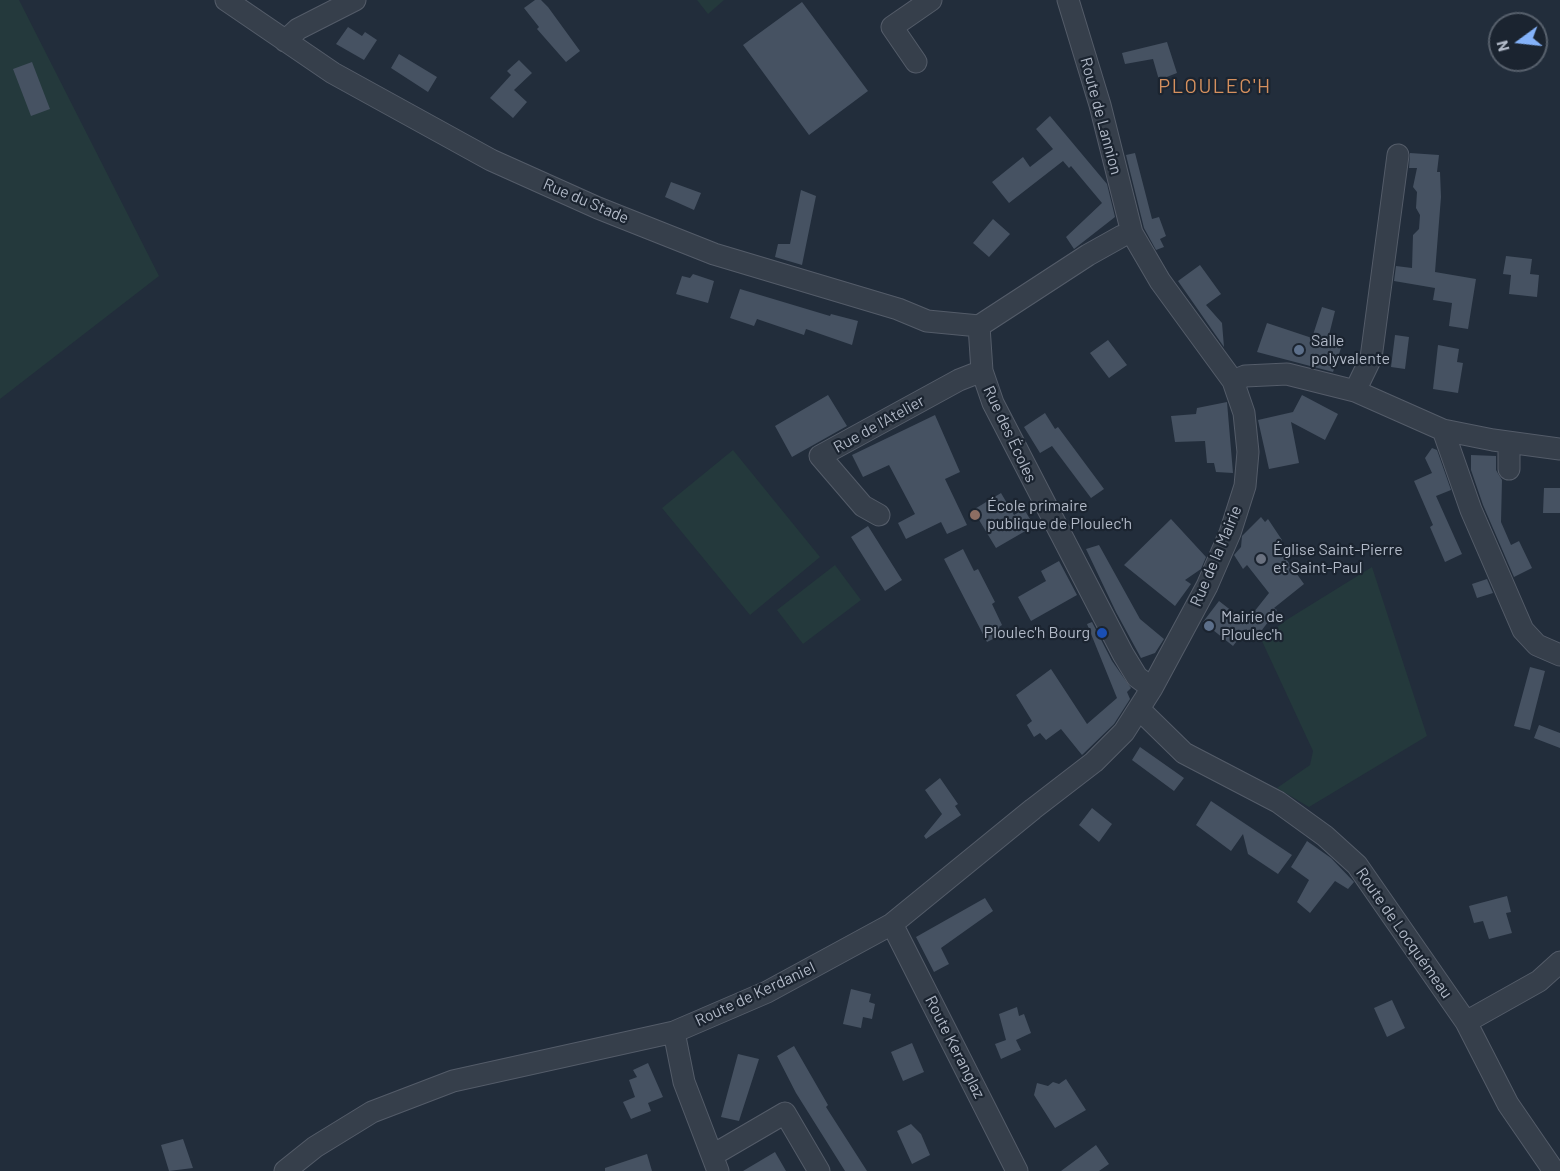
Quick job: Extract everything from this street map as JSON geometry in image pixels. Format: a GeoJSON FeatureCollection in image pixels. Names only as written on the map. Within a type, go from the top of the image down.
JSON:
{"type":"FeatureCollection","features":[{"type":"Feature","properties":{"kind":"street","name":"Rue du Stade"},"geometry":{"type":"LineString","coordinates":[[226,0],[333,73],[491,160],[598,208],[714,254],[898,309],[927,321],[979,326]]}},
{"type":"Feature","properties":{"kind":"street"},"geometry":{"type":"LineString","coordinates":[[285,41],[298,30],[355,0]]}},
{"type":"Feature","properties":{"kind":"street"},"geometry":{"type":"LineString","coordinates":[[916,62],[892,27],[931,0]]}},
{"type":"Feature","properties":{"kind":"street","name":"Route de Lannion"},"geometry":{"type":"LineString","coordinates":[[1068,0],[1100,105],[1132,233]]}},
{"type":"Feature","properties":{"kind":"street"},"geometry":{"type":"LineString","coordinates":[[1355,391],[1371,358],[1398,155]]}},
{"type":"Feature","properties":{"kind":"street"},"geometry":{"type":"LineString","coordinates":[[979,326],[1088,255],[1132,233]]}},
{"type":"Feature","properties":{"kind":"street","name":"Rue de la Mairie"},"geometry":{"type":"LineString","coordinates":[[1132,233],[1160,281],[1233,381],[1244,413],[1248,452],[1245,486],[1230,533],[1207,586],[1152,688]]}},
{"type":"Feature","properties":{"kind":"street","name":"Rue des Écoles"},"geometry":{"type":"LineString","coordinates":[[979,326],[982,371],[993,403],[1087,588],[1137,676],[1152,688]]}},
{"type":"Feature","properties":{"kind":"street","name":"Rue de l'Atelier"},"geometry":{"type":"LineString","coordinates":[[879,515],[863,506],[820,456],[959,380],[982,371]]}},
{"type":"Feature","properties":{"kind":"street"},"geometry":{"type":"LineString","coordinates":[[1233,381],[1245,376],[1287,374],[1355,391],[1443,430],[1560,449]]}},
{"type":"Feature","properties":{"kind":"street"},"geometry":{"type":"LineString","coordinates":[[1443,430],[1471,510],[1522,630],[1537,645],[1560,656]]}},
{"type":"Feature","properties":{"kind":"street"},"geometry":{"type":"LineString","coordinates":[[1509,442],[1509,469]]}},
{"type":"Feature","properties":{"kind":"street","name":"Route de Kerdaniel"},"geometry":{"type":"LineString","coordinates":[[285,1171],[315,1147],[372,1112],[453,1081],[674,1032],[767,992],[892,924],[1094,762],[1124,732],[1152,688]]}},
{"type":"Feature","properties":{"kind":"street","name":"Route de Locquémeau"},"geometry":{"type":"LineString","coordinates":[[1139,709],[1184,753],[1278,802],[1325,836],[1357,865],[1466,1022],[1508,1104],[1554,1171]]}},
{"type":"Feature","properties":{"kind":"street","name":"Route Keranglaz"},"geometry":{"type":"LineString","coordinates":[[892,924],[1017,1171]]}},
{"type":"Feature","properties":{"kind":"street"},"geometry":{"type":"LineString","coordinates":[[1466,1022],[1539,981],[1560,962]]}},
{"type":"Feature","properties":{"kind":"street"},"geometry":{"type":"LineString","coordinates":[[674,1032],[684,1083],[716,1163],[785,1113],[819,1171]]}},
{"type":"Feature","properties":{"kind":"green space"},"geometry":{"type":"Polygon","coordinates":[[[0,0],[19,0],[159,276],[0,399],[0,0]]]}},
{"type":"Feature","properties":{"kind":"green space"},"geometry":{"type":"Polygon","coordinates":[[[697,0],[724,0],[708,14],[697,0]]]}},
{"type":"Feature","properties":{"kind":"green space"},"geometry":{"type":"Polygon","coordinates":[[[733,450],[820,557],[750,615],[662,508],[733,450]]]}},
{"type":"Feature","properties":{"kind":"green space"},"geometry":{"type":"Polygon","coordinates":[[[835,565],[861,600],[803,644],[777,610],[835,565]]]}},
{"type":"Feature","properties":{"kind":"green space"},"geometry":{"type":"Polygon","coordinates":[[[1372,567],[1427,736],[1309,807],[1277,788],[1310,765],[1313,751],[1261,639],[1288,619],[1372,567]]]}},
{"type":"Feature","properties":{"kind":"building"},"geometry":{"type":"Polygon","coordinates":[[[535,0],[541,0],[548,7],[580,51],[566,62],[537,29],[539,27],[524,8],[535,0]]]}},
{"type":"Feature","properties":{"kind":"building"},"geometry":{"type":"Polygon","coordinates":[[[802,2],[868,91],[809,135],[743,45],[802,2]]]}},
{"type":"Feature","properties":{"kind":"building"},"geometry":{"type":"Polygon","coordinates":[[[348,27],[362,36],[365,32],[377,40],[364,60],[336,44],[348,27]]]}},
{"type":"Feature","properties":{"kind":"building"},"geometry":{"type":"Polygon","coordinates":[[[1167,42],[1177,73],[1159,80],[1153,59],[1125,64],[1122,53],[1167,42]]]}},
{"type":"Feature","properties":{"kind":"building"},"geometry":{"type":"Polygon","coordinates":[[[399,54],[437,77],[428,92],[391,68],[399,54]]]}},
{"type":"Feature","properties":{"kind":"building"},"geometry":{"type":"Polygon","coordinates":[[[519,60],[532,73],[514,90],[527,102],[513,118],[490,98],[511,75],[507,71],[519,60]]]}},
{"type":"Feature","properties":{"kind":"building"},"geometry":{"type":"Polygon","coordinates":[[[32,62],[50,109],[31,116],[13,69],[32,62]]]}},
{"type":"Feature","properties":{"kind":"building"},"geometry":{"type":"Polygon","coordinates":[[[1050,116],[1107,184],[1115,217],[1074,249],[1066,237],[1102,203],[1071,166],[1069,168],[1063,161],[1009,203],[992,182],[1023,157],[1030,167],[1053,149],[1036,129],[1050,116]]]}},
{"type":"Feature","properties":{"kind":"building"},"geometry":{"type":"Polygon","coordinates":[[[1135,153],[1152,219],[1159,217],[1166,236],[1160,239],[1164,247],[1156,250],[1144,228],[1126,155],[1135,153]]]}},
{"type":"Feature","properties":{"kind":"building"},"geometry":{"type":"Polygon","coordinates":[[[1410,153],[1439,155],[1437,172],[1440,172],[1441,197],[1435,272],[1476,279],[1468,329],[1449,326],[1452,303],[1433,300],[1435,288],[1394,281],[1396,266],[1412,268],[1413,235],[1419,229],[1420,215],[1416,208],[1417,192],[1413,187],[1417,168],[1409,168],[1410,153]]]}},
{"type":"Feature","properties":{"kind":"building"},"geometry":{"type":"Polygon","coordinates":[[[671,182],[701,193],[694,210],[665,197],[671,182]]]}},
{"type":"Feature","properties":{"kind":"building"},"geometry":{"type":"Polygon","coordinates":[[[801,190],[816,196],[802,265],[775,257],[778,244],[790,244],[801,190]]]}},
{"type":"Feature","properties":{"kind":"building"},"geometry":{"type":"Polygon","coordinates":[[[993,219],[1010,234],[989,257],[973,243],[993,219]]]}},
{"type":"Feature","properties":{"kind":"building"},"geometry":{"type":"Polygon","coordinates":[[[1506,256],[1532,259],[1530,274],[1539,275],[1537,297],[1509,294],[1511,275],[1503,274],[1506,256]]]}},
{"type":"Feature","properties":{"kind":"building"},"geometry":{"type":"Polygon","coordinates":[[[1200,265],[1221,294],[1206,305],[1222,323],[1224,347],[1178,281],[1200,265]]]}},
{"type":"Feature","properties":{"kind":"building"},"geometry":{"type":"Polygon","coordinates":[[[693,274],[714,281],[708,303],[676,294],[682,276],[690,278],[693,274]]]}},
{"type":"Feature","properties":{"kind":"building"},"geometry":{"type":"Polygon","coordinates":[[[740,289],[830,316],[831,314],[858,321],[852,345],[806,329],[804,335],[757,319],[754,326],[730,318],[740,289]]]}},
{"type":"Feature","properties":{"kind":"building","name":"Salle polyvalente"},"geometry":{"type":"Polygon","coordinates":[[[1322,307],[1335,311],[1327,343],[1341,348],[1333,372],[1257,352],[1267,323],[1312,338],[1322,307]]]}},
{"type":"Feature","properties":{"kind":"building"},"geometry":{"type":"Polygon","coordinates":[[[1395,335],[1409,337],[1405,369],[1391,367],[1395,335]]]}},
{"type":"Feature","properties":{"kind":"building"},"geometry":{"type":"Polygon","coordinates":[[[1108,340],[1127,365],[1109,378],[1090,353],[1108,340]]]}},
{"type":"Feature","properties":{"kind":"building"},"geometry":{"type":"Polygon","coordinates":[[[1438,345],[1459,349],[1457,362],[1463,363],[1458,393],[1433,389],[1438,345]]]}},
{"type":"Feature","properties":{"kind":"building"},"geometry":{"type":"Polygon","coordinates":[[[828,395],[847,426],[792,457],[775,426],[828,395]]]}},
{"type":"Feature","properties":{"kind":"building"},"geometry":{"type":"Polygon","coordinates":[[[1302,395],[1338,414],[1325,440],[1291,422],[1299,463],[1269,469],[1258,420],[1293,412],[1302,395]]]}},
{"type":"Feature","properties":{"kind":"building"},"geometry":{"type":"Polygon","coordinates":[[[1227,402],[1233,473],[1216,472],[1214,463],[1207,463],[1205,441],[1175,442],[1171,416],[1196,414],[1197,408],[1227,402]]]}},
{"type":"Feature","properties":{"kind":"building"},"geometry":{"type":"Polygon","coordinates":[[[1045,413],[1055,429],[1058,427],[1104,489],[1091,498],[1052,446],[1040,453],[1024,427],[1045,413]]]}},
{"type":"Feature","properties":{"kind":"building"},"geometry":{"type":"Polygon","coordinates":[[[935,415],[960,472],[945,479],[967,525],[947,534],[941,522],[906,539],[898,523],[915,514],[889,465],[863,477],[852,455],[935,415]]]}},
{"type":"Feature","properties":{"kind":"building"},"geometry":{"type":"Polygon","coordinates":[[[1432,448],[1437,450],[1451,490],[1436,496],[1462,554],[1445,562],[1430,527],[1433,525],[1414,481],[1432,473],[1425,458],[1432,448]]]}},
{"type":"Feature","properties":{"kind":"building"},"geometry":{"type":"Polygon","coordinates":[[[1471,455],[1496,456],[1496,470],[1502,480],[1501,522],[1511,545],[1519,541],[1532,568],[1514,577],[1483,505],[1471,470],[1471,455]]]}},
{"type":"Feature","properties":{"kind":"building"},"geometry":{"type":"Polygon","coordinates":[[[1544,488],[1560,488],[1560,513],[1543,513],[1544,488]]]}},
{"type":"Feature","properties":{"kind":"building"},"geometry":{"type":"Polygon","coordinates":[[[1001,493],[1014,515],[1024,509],[1034,526],[996,548],[973,510],[1001,493]]]}},
{"type":"Feature","properties":{"kind":"building","name":"Église Saint-Pierre et Saint-Paul"},"geometry":{"type":"Polygon","coordinates":[[[1261,517],[1265,522],[1268,519],[1282,540],[1276,545],[1304,584],[1274,608],[1277,610],[1256,638],[1246,629],[1233,646],[1203,622],[1219,601],[1246,622],[1269,593],[1247,565],[1243,569],[1234,555],[1241,547],[1242,536],[1261,517]]]}},
{"type":"Feature","properties":{"kind":"building"},"geometry":{"type":"Polygon","coordinates":[[[1171,519],[1206,557],[1201,569],[1185,580],[1191,584],[1175,606],[1124,565],[1171,519]]]}},
{"type":"Feature","properties":{"kind":"building"},"geometry":{"type":"Polygon","coordinates":[[[868,526],[902,580],[885,591],[851,537],[868,526]]]}},
{"type":"Feature","properties":{"kind":"building"},"geometry":{"type":"Polygon","coordinates":[[[1099,545],[1140,619],[1164,639],[1155,653],[1141,658],[1116,612],[1086,549],[1099,545]]]}},
{"type":"Feature","properties":{"kind":"building"},"geometry":{"type":"Polygon","coordinates":[[[963,549],[974,571],[978,569],[995,602],[992,604],[1002,625],[999,627],[1003,634],[987,642],[944,559],[963,549]]]}},
{"type":"Feature","properties":{"kind":"building"},"geometry":{"type":"Polygon","coordinates":[[[1059,561],[1077,595],[1031,621],[1018,597],[1046,581],[1041,571],[1059,561]]]}},
{"type":"Feature","properties":{"kind":"building"},"geometry":{"type":"Polygon","coordinates":[[[1487,579],[1493,593],[1477,598],[1472,584],[1487,579]]]}},
{"type":"Feature","properties":{"kind":"building"},"geometry":{"type":"Polygon","coordinates":[[[1092,622],[1112,661],[1131,688],[1127,692],[1130,699],[1114,724],[1082,755],[1061,729],[1046,740],[1040,733],[1034,737],[1027,725],[1032,721],[1016,695],[1051,669],[1087,724],[1117,698],[1087,624],[1092,622]]]}},
{"type":"Feature","properties":{"kind":"building"},"geometry":{"type":"Polygon","coordinates":[[[1530,667],[1545,671],[1530,730],[1514,726],[1530,667]]]}},
{"type":"Feature","properties":{"kind":"building"},"geometry":{"type":"Polygon","coordinates":[[[1539,725],[1560,733],[1560,748],[1534,738],[1539,725]]]}},
{"type":"Feature","properties":{"kind":"building"},"geometry":{"type":"Polygon","coordinates":[[[1140,747],[1184,778],[1174,791],[1132,760],[1140,747]]]}},
{"type":"Feature","properties":{"kind":"building"},"geometry":{"type":"Polygon","coordinates":[[[940,778],[958,804],[955,806],[961,815],[926,839],[924,836],[942,814],[925,790],[940,778]]]}},
{"type":"Feature","properties":{"kind":"building"},"geometry":{"type":"Polygon","coordinates":[[[1211,801],[1292,855],[1278,874],[1248,854],[1243,834],[1231,851],[1196,825],[1211,801]]]}},
{"type":"Feature","properties":{"kind":"building"},"geometry":{"type":"Polygon","coordinates":[[[1092,808],[1112,824],[1099,842],[1079,825],[1092,808]]]}},
{"type":"Feature","properties":{"kind":"building"},"geometry":{"type":"Polygon","coordinates":[[[1307,841],[1331,858],[1354,882],[1348,889],[1335,881],[1310,913],[1297,902],[1309,880],[1291,867],[1307,841]]]}},
{"type":"Feature","properties":{"kind":"building"},"geometry":{"type":"Polygon","coordinates":[[[1507,896],[1511,912],[1506,913],[1512,933],[1489,939],[1483,921],[1474,923],[1469,906],[1507,896]]]}},
{"type":"Feature","properties":{"kind":"building"},"geometry":{"type":"Polygon","coordinates":[[[985,898],[993,911],[941,948],[949,964],[934,972],[916,937],[985,898]]]}},
{"type":"Feature","properties":{"kind":"building"},"geometry":{"type":"Polygon","coordinates":[[[851,989],[871,994],[869,1002],[875,1004],[872,1019],[863,1017],[861,1028],[843,1024],[851,989]]]}},
{"type":"Feature","properties":{"kind":"building"},"geometry":{"type":"Polygon","coordinates":[[[1392,1000],[1405,1028],[1387,1037],[1374,1008],[1392,1000]]]}},
{"type":"Feature","properties":{"kind":"building"},"geometry":{"type":"Polygon","coordinates":[[[1017,1007],[1019,1016],[1024,1014],[1031,1033],[1016,1040],[1021,1050],[1001,1059],[995,1044],[1006,1040],[999,1014],[1017,1007]]]}},
{"type":"Feature","properties":{"kind":"building"},"geometry":{"type":"Polygon","coordinates":[[[912,1043],[924,1072],[903,1081],[891,1052],[912,1043]]]}},
{"type":"Feature","properties":{"kind":"building"},"geometry":{"type":"Polygon","coordinates":[[[794,1046],[828,1105],[826,1107],[867,1171],[845,1171],[796,1093],[777,1056],[794,1046]]]}},
{"type":"Feature","properties":{"kind":"building"},"geometry":{"type":"Polygon","coordinates":[[[738,1054],[759,1059],[739,1121],[721,1117],[738,1054]]]}},
{"type":"Feature","properties":{"kind":"building"},"geometry":{"type":"Polygon","coordinates":[[[648,1063],[663,1097],[648,1103],[651,1111],[631,1119],[623,1102],[635,1097],[629,1080],[637,1077],[633,1070],[648,1063]]]}},
{"type":"Feature","properties":{"kind":"building"},"geometry":{"type":"Polygon","coordinates":[[[1066,1079],[1086,1110],[1055,1128],[1034,1095],[1037,1083],[1048,1086],[1053,1082],[1059,1084],[1066,1079]]]}},
{"type":"Feature","properties":{"kind":"building"},"geometry":{"type":"Polygon","coordinates":[[[911,1124],[921,1134],[930,1155],[912,1164],[897,1131],[911,1124]]]}},
{"type":"Feature","properties":{"kind":"building"},"geometry":{"type":"Polygon","coordinates":[[[183,1139],[193,1168],[169,1171],[161,1145],[183,1139]]]}},
{"type":"Feature","properties":{"kind":"building"},"geometry":{"type":"Polygon","coordinates":[[[1096,1145],[1109,1164],[1099,1171],[1061,1171],[1096,1145]]]}},
{"type":"Feature","properties":{"kind":"building"},"geometry":{"type":"Polygon","coordinates":[[[775,1152],[786,1171],[743,1171],[775,1152]]]}},
{"type":"Feature","properties":{"kind":"building"},"geometry":{"type":"Polygon","coordinates":[[[647,1154],[652,1171],[605,1171],[605,1168],[647,1154]]]}},
{"type":"Feature","properties":{"kind":"place","name":"Salle polyvalente"},"geometry":{"type":"Point","coordinates":[1299,350]}},
{"type":"Feature","properties":{"kind":"place","name":"École primaire publique de Ploulec'h"},"geometry":{"type":"Point","coordinates":[975,515]}},
{"type":"Feature","properties":{"kind":"place","name":"Église Saint-Pierre et Saint-Paul"},"geometry":{"type":"Point","coordinates":[1261,559]}},
{"type":"Feature","properties":{"kind":"place","name":"Mairie de Ploulec'h"},"geometry":{"type":"Point","coordinates":[1209,626]}},
{"type":"Feature","properties":{"kind":"place","name":"Ploulec'h Bourg"},"geometry":{"type":"Point","coordinates":[1102,633]}},
{"type":"Feature","properties":{"kind":"district","name":"PLOULEC'H"},"geometry":{"type":"Point","coordinates":[1215,86]}}]}
